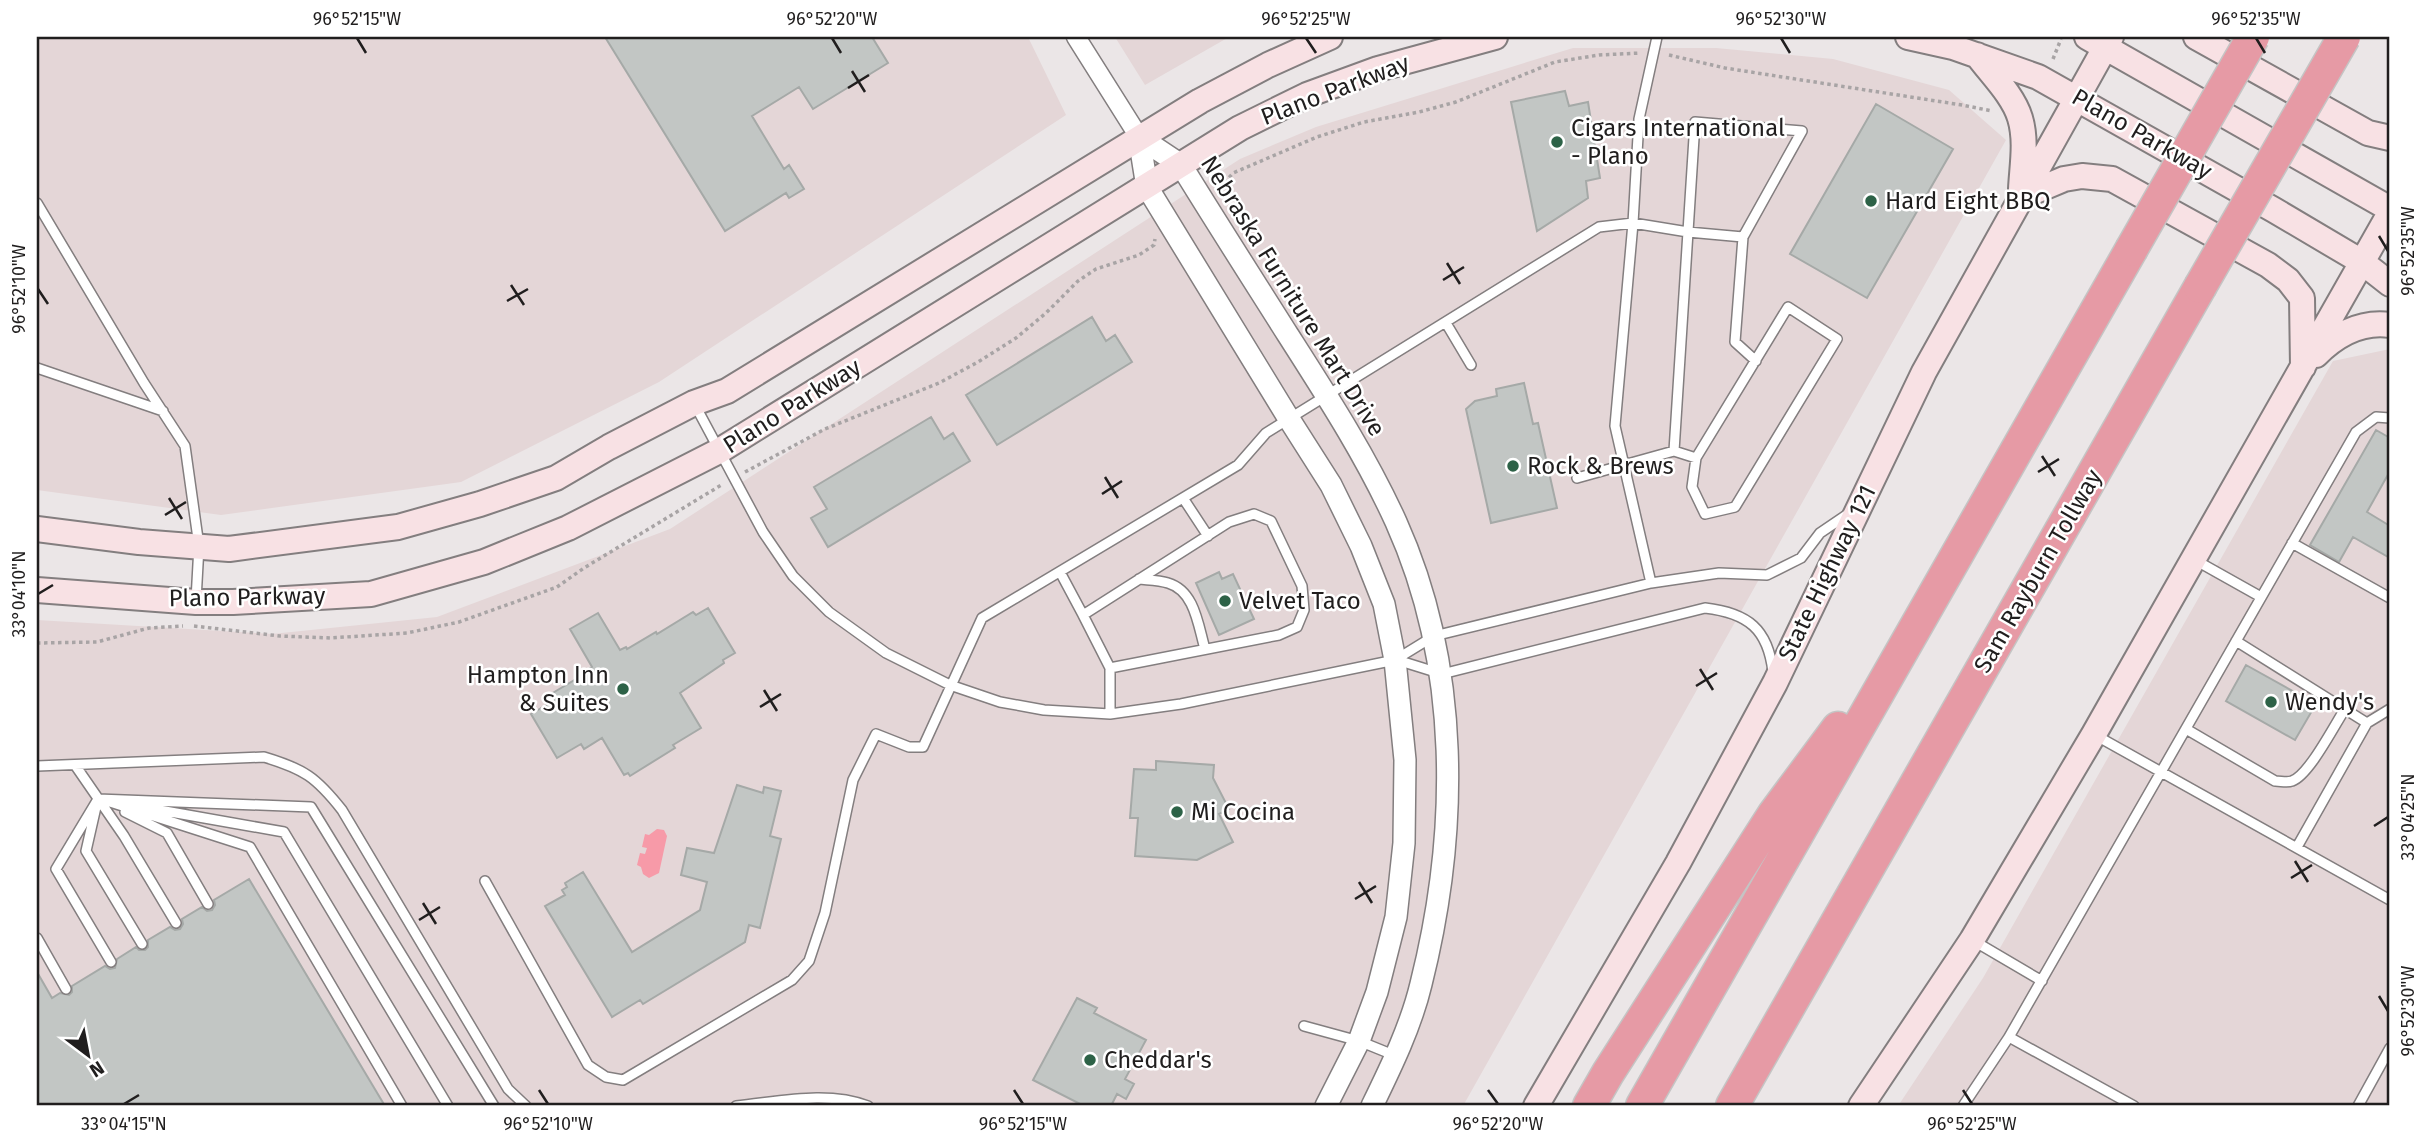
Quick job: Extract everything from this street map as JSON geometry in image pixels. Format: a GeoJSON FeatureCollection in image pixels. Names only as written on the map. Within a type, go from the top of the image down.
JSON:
{"type":"FeatureCollection","features":[{"type":"Feature","properties":{"kind":"highway"},"geometry":{"type":"LineString","coordinates":[[1642,1106],[2253,37]]}},
{"type":"Feature","properties":{"kind":"highway","name":"Sam Rayburn Tollway"},"geometry":{"type":"LineString","coordinates":[[1732,1106],[2344,37]]}},
{"type":"Feature","properties":{"kind":"highway"},"geometry":{"type":"LineString","coordinates":[[1589,1106],[1774,814],[1921,618]]}},
{"type":"Feature","properties":{"kind":"highway"},"geometry":{"type":"LineString","coordinates":[[1741,1106],[1750,1075]]}},
{"type":"Feature","properties":{"kind":"main road","name":"Plano Parkway"},"geometry":{"type":"LineString","coordinates":[[37,529],[139,542],[229,549],[398,527],[480,504],[556,478],[694,403],[727,391],[1200,101],[1268,65],[1330,37]]}},
{"type":"Feature","properties":{"kind":"main road","name":"Plano Parkway"},"geometry":{"type":"LineString","coordinates":[[37,590],[196,602],[371,594],[484,562],[554,534],[719,451],[1240,128],[1307,95],[1378,69],[1495,37]]}},
{"type":"Feature","properties":{"kind":"main road","name":"Plano Parkway"},"geometry":{"type":"LineString","coordinates":[[1908,37],[1977,55],[2038,77],[2362,262],[2390,284]]}},
{"type":"Feature","properties":{"kind":"main road"},"geometry":{"type":"LineString","coordinates":[[2196,37],[2368,133],[2390,138]]}},
{"type":"Feature","properties":{"kind":"main road"},"geometry":{"type":"LineString","coordinates":[[1861,1106],[1972,940],[2094,734],[2390,211],[2101,40]]}},
{"type":"Feature","properties":{"kind":"main road","name":"State Highway 121"},"geometry":{"type":"LineString","coordinates":[[1536,1106],[1678,863],[1775,683],[1924,372],[2077,97],[2101,40]]}},
{"type":"Feature","properties":{"kind":"main road"},"geometry":{"type":"LineString","coordinates":[[1977,55],[2009,98],[2020,119],[2023,147],[2021,197],[2064,179],[2082,176],[2112,179],[2268,265],[2288,280],[2302,298],[2303,367]]}},
{"type":"Feature","properties":{"kind":"main road"},"geometry":{"type":"LineString","coordinates":[[2303,367],[2331,341],[2348,331],[2367,326],[2390,325]]}},
{"type":"Feature","properties":{"kind":"street"},"geometry":{"type":"LineString","coordinates":[[1076,37],[1139,137],[1147,187],[1331,485],[1361,546],[1384,604],[1395,660],[1405,760],[1404,843],[1396,917],[1377,992],[1359,1041],[1326,1106]]}},
{"type":"Feature","properties":{"kind":"street","name":"Nebraska Furniture Mart Drive"},"geometry":{"type":"LineString","coordinates":[[1139,137],[1181,165],[1366,459],[1397,524],[1420,584],[1434,636],[1442,674],[1448,757],[1446,842],[1421,985],[1396,1056],[1372,1106]]}},
{"type":"Feature","properties":{"kind":"lane"},"geometry":{"type":"LineString","coordinates":[[1651,583],[1615,426],[1633,223],[1639,119],[1657,37]]}},
{"type":"Feature","properties":{"kind":"lane"},"geometry":{"type":"LineString","coordinates":[[1674,452],[1695,122],[1802,131],[1743,237],[1735,342],[1756,361]]}},
{"type":"Feature","properties":{"kind":"lane"},"geometry":{"type":"LineString","coordinates":[[37,204],[185,446],[199,546],[196,602]]}},
{"type":"Feature","properties":{"kind":"lane"},"geometry":{"type":"LineString","coordinates":[[485,881],[589,1065],[606,1077],[623,1080],[792,980],[809,961],[825,913],[853,780],[876,734],[909,747],[923,747],[982,618],[1238,465],[1266,433],[1599,227],[1633,223],[1743,237]]}},
{"type":"Feature","properties":{"kind":"lane"},"geometry":{"type":"LineString","coordinates":[[1788,307],[1838,339],[1735,507],[1705,514],[1692,487],[1696,458],[1788,307]]}},
{"type":"Feature","properties":{"kind":"lane"},"geometry":{"type":"LineString","coordinates":[[1446,323],[1471,365]]}},
{"type":"Feature","properties":{"kind":"lane"},"geometry":{"type":"LineString","coordinates":[[37,368],[163,411]]}},
{"type":"Feature","properties":{"kind":"lane"},"geometry":{"type":"LineString","coordinates":[[694,403],[763,531],[793,576],[829,612],[886,653],[950,685],[1000,702],[1044,709],[1110,714],[1181,705],[1395,660],[1434,636],[1651,583],[1719,573],[1767,575],[1801,558],[1819,533],[1859,507]]}},
{"type":"Feature","properties":{"kind":"lane"},"geometry":{"type":"LineString","coordinates":[[1963,1106],[2042,981],[2356,432],[2376,418],[2390,418]]}},
{"type":"Feature","properties":{"kind":"lane"},"geometry":{"type":"LineString","coordinates":[[1577,478],[1674,452],[1696,458]]}},
{"type":"Feature","properties":{"kind":"lane"},"geometry":{"type":"LineString","coordinates":[[1183,498],[1208,536]]}},
{"type":"Feature","properties":{"kind":"lane"},"geometry":{"type":"LineString","coordinates":[[1083,615],[1229,522],[1254,514],[1270,521],[1302,586],[1304,610],[1297,627],[1279,635],[1110,668]]}},
{"type":"Feature","properties":{"kind":"lane"},"geometry":{"type":"LineString","coordinates":[[2292,543],[2390,598]]}},
{"type":"Feature","properties":{"kind":"lane"},"geometry":{"type":"LineString","coordinates":[[2192,559],[2261,597]]}},
{"type":"Feature","properties":{"kind":"lane"},"geometry":{"type":"LineString","coordinates":[[1060,572],[1110,668],[1110,714]]}},
{"type":"Feature","properties":{"kind":"lane"},"geometry":{"type":"LineString","coordinates":[[1139,579],[1168,583],[1183,590],[1191,603],[1206,649]]}},
{"type":"Feature","properties":{"kind":"lane"},"geometry":{"type":"LineString","coordinates":[[1395,660],[1442,674],[1705,608],[1730,611],[1758,628],[1771,650],[1775,683]]}},
{"type":"Feature","properties":{"kind":"lane"},"geometry":{"type":"LineString","coordinates":[[2236,641],[2367,723]]}},
{"type":"Feature","properties":{"kind":"lane"},"geometry":{"type":"LineString","coordinates":[[2186,729],[2276,780],[2294,781],[2305,771],[2344,709]]}},
{"type":"Feature","properties":{"kind":"lane"},"geometry":{"type":"LineString","coordinates":[[2297,847],[2367,723],[2390,709]]}},
{"type":"Feature","properties":{"kind":"lane"},"geometry":{"type":"LineString","coordinates":[[2094,734],[2390,900]]}},
{"type":"Feature","properties":{"kind":"lane"},"geometry":{"type":"LineString","coordinates":[[37,766],[264,757],[296,766],[324,788],[342,810],[508,1089],[526,1106]]}},
{"type":"Feature","properties":{"kind":"lane"},"geometry":{"type":"LineString","coordinates":[[75,765],[124,836],[176,923]]}},
{"type":"Feature","properties":{"kind":"lane"},"geometry":{"type":"LineString","coordinates":[[98,799],[167,833],[208,904]]}},
{"type":"Feature","properties":{"kind":"lane"},"geometry":{"type":"LineString","coordinates":[[98,799],[86,851],[142,944]]}},
{"type":"Feature","properties":{"kind":"lane"},"geometry":{"type":"LineString","coordinates":[[98,799],[56,869],[111,962]]}},
{"type":"Feature","properties":{"kind":"lane"},"geometry":{"type":"LineString","coordinates":[[98,799],[250,847],[402,1106]]}},
{"type":"Feature","properties":{"kind":"lane"},"geometry":{"type":"LineString","coordinates":[[98,799],[284,832],[448,1106]]}},
{"type":"Feature","properties":{"kind":"lane"},"geometry":{"type":"LineString","coordinates":[[98,799],[311,807],[494,1106]]}},
{"type":"Feature","properties":{"kind":"lane"},"geometry":{"type":"LineString","coordinates":[[37,938],[66,989]]}},
{"type":"Feature","properties":{"kind":"lane"},"geometry":{"type":"LineString","coordinates":[[1972,940],[2042,981]]}},
{"type":"Feature","properties":{"kind":"lane"},"geometry":{"type":"LineString","coordinates":[[1304,1026],[1359,1041],[1396,1056]]}},
{"type":"Feature","properties":{"kind":"lane"},"geometry":{"type":"LineString","coordinates":[[2009,1037],[2120,1103],[2134,1106]]}},
{"type":"Feature","properties":{"kind":"lane"},"geometry":{"type":"LineString","coordinates":[[2358,1106],[2390,1048]]}},
{"type":"Feature","properties":{"kind":"lane"},"geometry":{"type":"LineString","coordinates":[[736,1106],[810,1098],[853,1100],[868,1106]]}},
{"type":"Feature","properties":{"kind":"path"},"geometry":{"type":"LineString","coordinates":[[2052,61],[2061,39]]}},
{"type":"Feature","properties":{"kind":"path"},"geometry":{"type":"LineString","coordinates":[[1203,201],[1217,191],[1233,173],[1317,137],[1364,121],[1419,112],[1456,102],[1556,62],[1599,55],[1672,55],[1725,68],[1962,104],[1995,112]]}},
{"type":"Feature","properties":{"kind":"path"},"geometry":{"type":"LineString","coordinates":[[37,643],[97,642],[149,628],[180,625],[280,636],[330,638],[407,633],[459,622],[556,587],[734,478],[825,429],[939,383],[978,362],[1016,338],[1096,269],[1139,255],[1154,245],[1155,234],[1169,224]]}},
{"type":"Feature","properties":{"kind":"shaded area"},"geometry":{"type":"Polygon","coordinates":[[[37,37],[1028,37],[1066,115],[659,382],[461,482],[221,515],[37,490],[37,37]]]}},
{"type":"Feature","properties":{"kind":"shaded area"},"geometry":{"type":"Polygon","coordinates":[[[1115,37],[1229,37],[1145,85],[1115,37]]]}},
{"type":"Feature","properties":{"kind":"shaded area"},"geometry":{"type":"Polygon","coordinates":[[[1573,48],[1716,48],[1833,59],[1949,90],[2006,140],[1463,1106],[37,1106],[37,620],[272,634],[437,617],[670,529],[1240,159],[1316,127],[1573,48]]]}},
{"type":"Feature","properties":{"kind":"shaded area"},"geometry":{"type":"Polygon","coordinates":[[[2390,349],[2390,1106],[1898,1106],[1983,978],[2333,361],[2390,349]]]}},
{"type":"Feature","properties":{"kind":"shaded area"},"geometry":{"type":"Polygon","coordinates":[[[657,829],[664,830],[667,836],[659,873],[649,878],[637,865],[640,853],[645,854],[647,848],[642,847],[645,834],[649,835],[657,829]]]}},
{"type":"Feature","properties":{"kind":"building"},"geometry":{"type":"Polygon","coordinates":[[[605,37],[872,37],[888,63],[813,109],[799,87],[752,116],[784,169],[789,165],[804,189],[789,198],[786,193],[725,231],[605,37]]]}},
{"type":"Feature","properties":{"kind":"building","name":"Cigars International - Plano"},"geometry":{"type":"Polygon","coordinates":[[[1565,91],[1569,106],[1588,102],[1600,178],[1586,181],[1588,198],[1537,231],[1511,102],[1565,91]]]}},
{"type":"Feature","properties":{"kind":"building","name":"Hard Eight BBQ"},"geometry":{"type":"Polygon","coordinates":[[[1876,104],[1953,149],[1867,298],[1790,254],[1876,104]]]}},
{"type":"Feature","properties":{"kind":"building"},"geometry":{"type":"Polygon","coordinates":[[[1092,317],[1106,341],[1115,335],[1132,362],[997,445],[966,395],[1092,317]]]}},
{"type":"Feature","properties":{"kind":"building","name":"Rock & Brews"},"geometry":{"type":"Polygon","coordinates":[[[1524,383],[1533,424],[1538,423],[1557,508],[1491,523],[1466,409],[1475,401],[1497,396],[1496,389],[1524,383]]]}},
{"type":"Feature","properties":{"kind":"building"},"geometry":{"type":"Polygon","coordinates":[[[931,417],[944,439],[953,433],[970,461],[828,547],[811,518],[827,509],[814,487],[931,417]]]}},
{"type":"Feature","properties":{"kind":"building"},"geometry":{"type":"Polygon","coordinates":[[[2376,430],[2390,438],[2390,471],[2367,512],[2390,526],[2390,558],[2353,537],[2339,562],[2310,545],[2376,430]]]}},
{"type":"Feature","properties":{"kind":"building","name":"Velvet Taco"},"geometry":{"type":"Polygon","coordinates":[[[1219,572],[1222,579],[1233,574],[1254,619],[1219,635],[1196,583],[1219,572]]]}},
{"type":"Feature","properties":{"kind":"building","name":"Hampton Inn & Suites"},"geometry":{"type":"Polygon","coordinates":[[[708,608],[735,653],[680,693],[701,728],[630,776],[628,773],[624,775],[602,738],[584,749],[581,744],[557,758],[531,714],[555,700],[551,694],[592,667],[570,629],[598,613],[620,650],[626,647],[627,649],[693,612],[696,615],[708,608]]]}},
{"type":"Feature","properties":{"kind":"building","name":"Wendy's"},"geometry":{"type":"Polygon","coordinates":[[[2246,665],[2316,704],[2295,740],[2226,701],[2246,665]]]}},
{"type":"Feature","properties":{"kind":"building","name":"Mi Cocina"},"geometry":{"type":"Polygon","coordinates":[[[1156,761],[1214,765],[1213,778],[1229,809],[1219,814],[1233,842],[1197,860],[1135,856],[1138,818],[1130,818],[1134,769],[1156,770],[1156,761]]]}},
{"type":"Feature","properties":{"kind":"building"},"geometry":{"type":"Polygon","coordinates":[[[737,785],[763,793],[764,787],[781,791],[770,836],[781,839],[760,928],[749,925],[745,942],[643,1004],[640,1000],[612,1017],[545,906],[565,895],[562,890],[567,887],[565,883],[583,872],[632,952],[700,910],[707,882],[681,875],[687,848],[714,853],[737,785]]]}},
{"type":"Feature","properties":{"kind":"building"},"geometry":{"type":"Polygon","coordinates":[[[249,879],[385,1106],[37,1106],[37,972],[52,998],[60,993],[69,995],[72,986],[105,966],[115,968],[117,959],[136,947],[145,950],[148,940],[170,927],[180,929],[182,919],[202,907],[207,911],[212,910],[214,900],[249,879]]]}},
{"type":"Feature","properties":{"kind":"building","name":"Cheddar's"},"geometry":{"type":"Polygon","coordinates":[[[1077,998],[1097,1008],[1094,1013],[1146,1040],[1125,1079],[1134,1084],[1126,1099],[1117,1094],[1111,1106],[1084,1106],[1033,1080],[1077,998]]]}},
{"type":"Feature","properties":{"kind":"place","name":"Cigars International - Plano"},"geometry":{"type":"Point","coordinates":[1557,142]}},
{"type":"Feature","properties":{"kind":"place","name":"Hard Eight BBQ"},"geometry":{"type":"Point","coordinates":[1871,201]}},
{"type":"Feature","properties":{"kind":"place","name":"Rock & Brews"},"geometry":{"type":"Point","coordinates":[1513,466]}},
{"type":"Feature","properties":{"kind":"place","name":"Velvet Taco"},"geometry":{"type":"Point","coordinates":[1225,601]}},
{"type":"Feature","properties":{"kind":"place","name":"Hampton Inn & Suites"},"geometry":{"type":"Point","coordinates":[623,689]}},
{"type":"Feature","properties":{"kind":"place","name":"Wendy's"},"geometry":{"type":"Point","coordinates":[2271,702]}},
{"type":"Feature","properties":{"kind":"place","name":"Mi Cocina"},"geometry":{"type":"Point","coordinates":[1177,812]}},
{"type":"Feature","properties":{"kind":"place","name":"Cheddar's"},"geometry":{"type":"Point","coordinates":[1090,1060]}}]}
